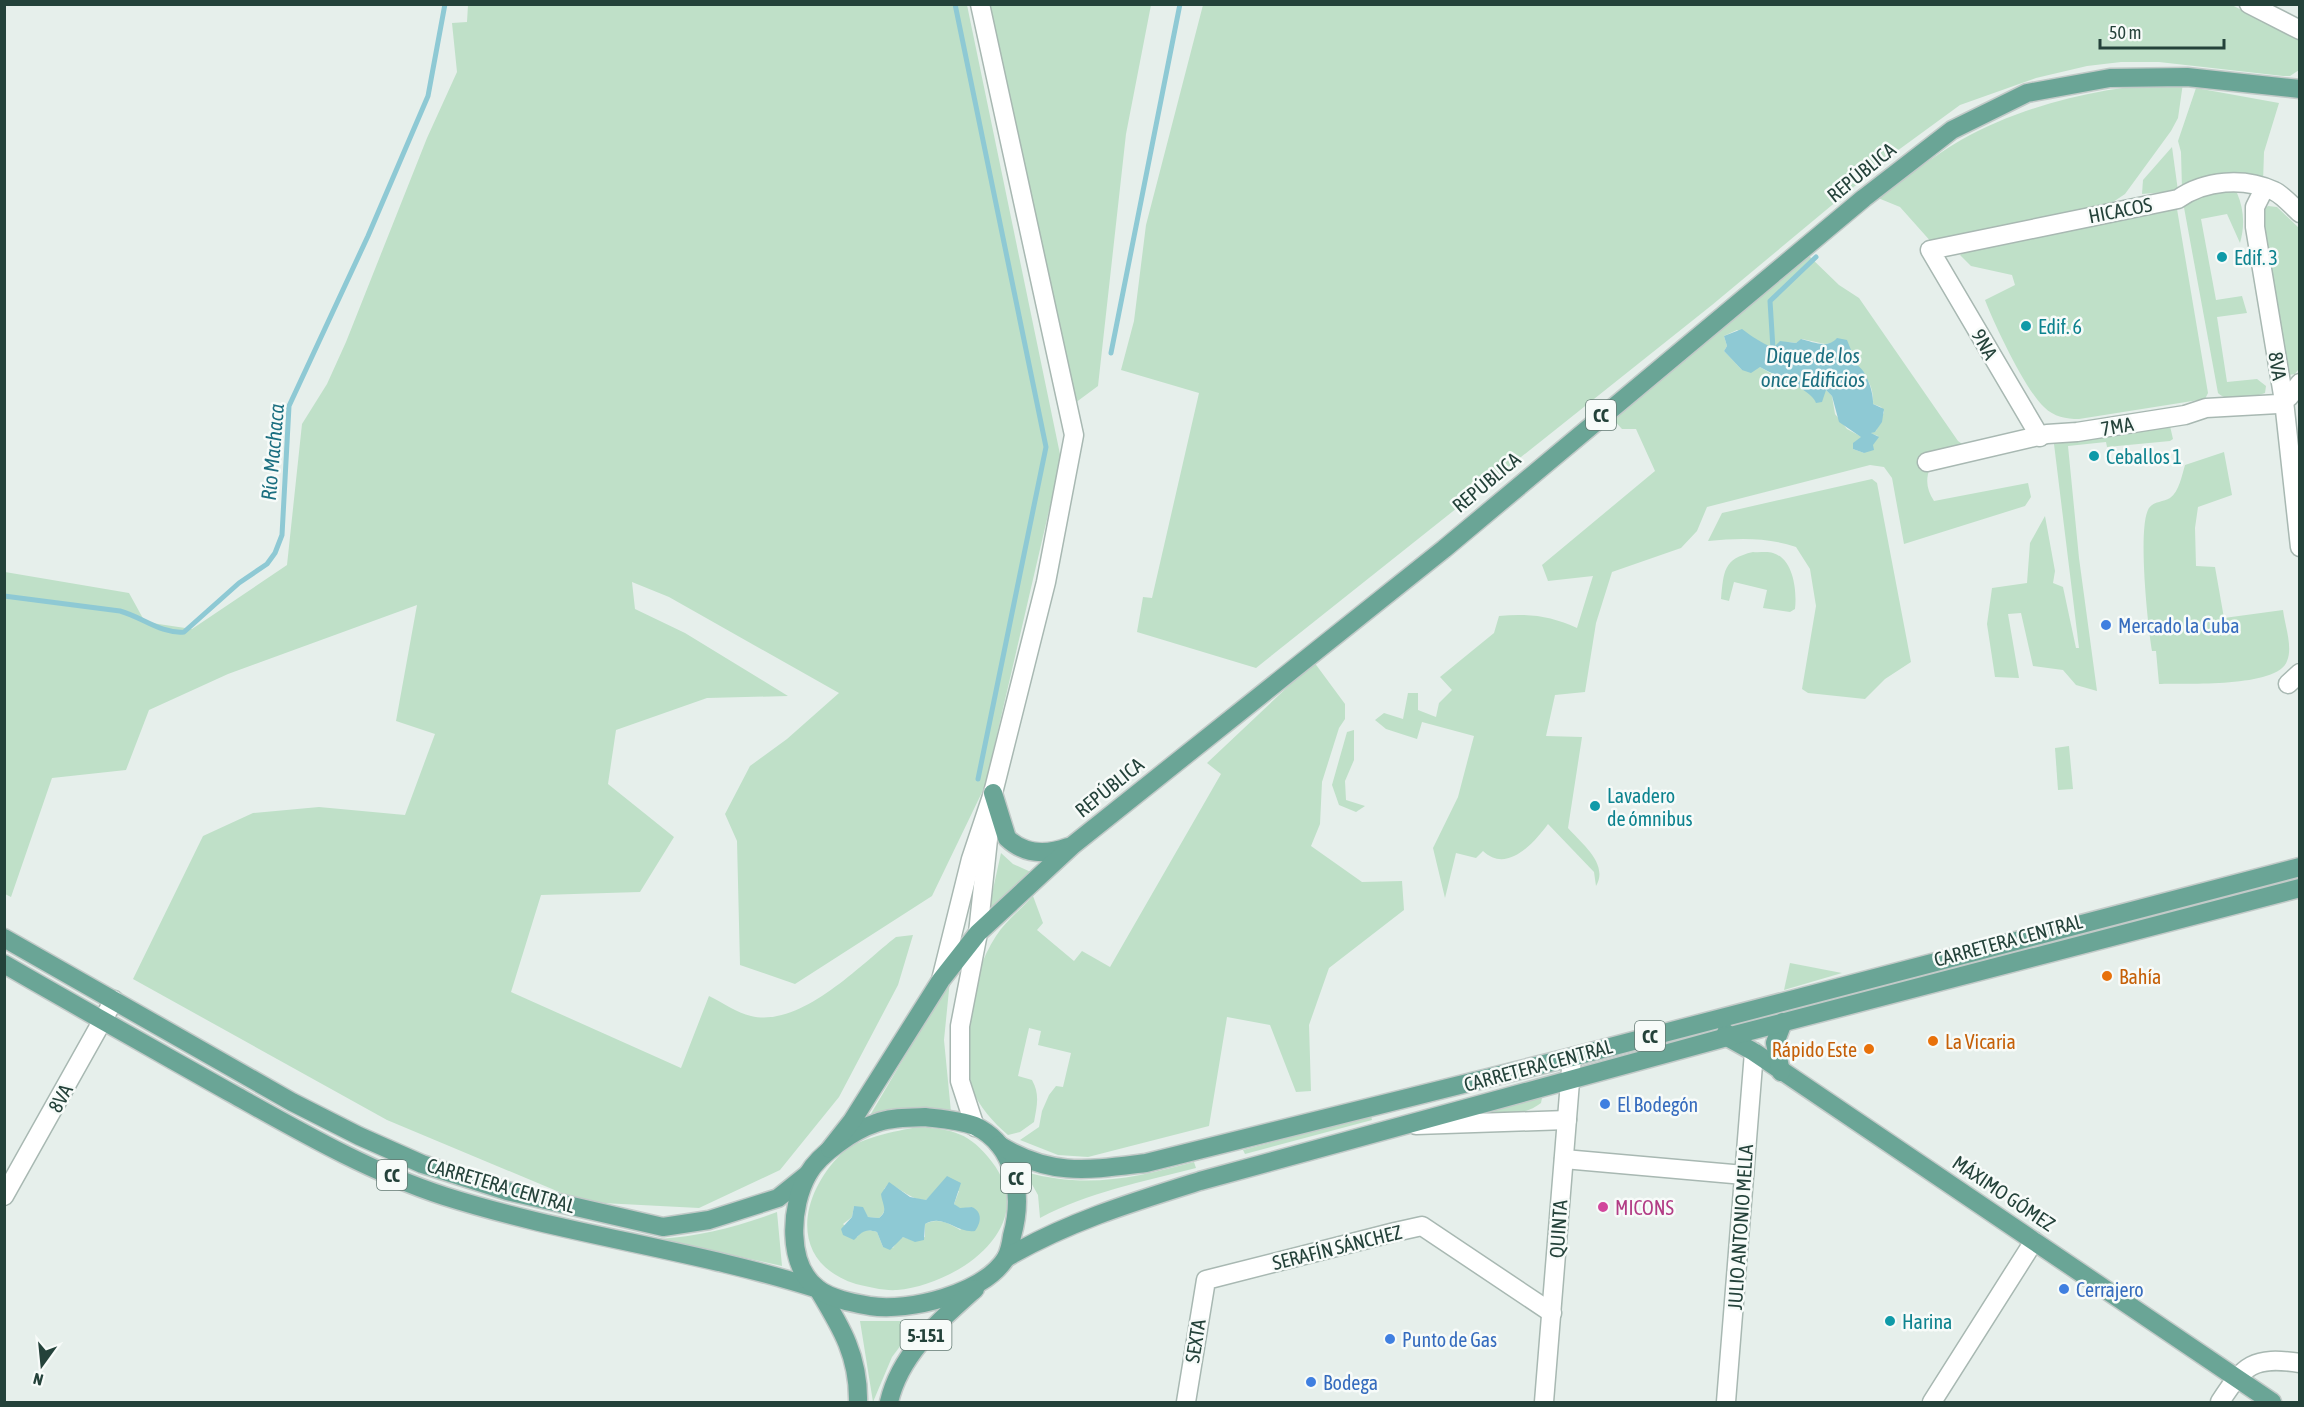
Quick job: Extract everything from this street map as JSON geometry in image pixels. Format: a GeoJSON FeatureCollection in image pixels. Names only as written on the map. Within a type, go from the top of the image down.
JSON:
{"type":"FeatureCollection","features":[{"type":"Feature","properties":{"kind":"main road","name":"REPÚBLICA"},"geometry":{"type":"LineString","coordinates":[[830,1149],[852,1121],[941,980],[978,933],[1073,845],[1444,549],[1864,198],[1952,129],[2026,93],[2110,78],[2187,77],[2300,89]]}},
{"type":"Feature","properties":{"kind":"main road"},"geometry":{"type":"LineString","coordinates":[[993,793],[1007,838],[1021,849],[1042,854],[1073,845]]}},
{"type":"Feature","properties":{"kind":"main road","name":"CARRETERA CENTRAL"},"geometry":{"type":"LineString","coordinates":[[999,1145],[1017,1155],[1052,1167],[1084,1171],[1146,1163],[1572,1056],[1722,1015],[2300,867]]}},
{"type":"Feature","properties":{"kind":"main road","name":"CARRETERA CENTRAL"},"geometry":{"type":"LineString","coordinates":[[1006,1258],[1046,1235],[1120,1206],[1200,1181],[1783,1022],[2300,888]]}},
{"type":"Feature","properties":{"kind":"main road","name":"CARRETERA CENTRAL"},"geometry":{"type":"LineString","coordinates":[[4,938],[292,1102],[359,1136],[422,1164],[507,1191],[663,1227],[709,1220],[778,1198],[808,1174]]}},
{"type":"Feature","properties":{"kind":"main road","name":"CARRETERA CENTRAL"},"geometry":{"type":"LineString","coordinates":[[4,964],[364,1164],[443,1196],[526,1219],[775,1275],[818,1289]]}},
{"type":"Feature","properties":{"kind":"main road"},"geometry":{"type":"LineString","coordinates":[[1722,1015],[1727,1037]]}},
{"type":"Feature","properties":{"kind":"main road"},"geometry":{"type":"LineString","coordinates":[[1782,1072],[1776,1056],[1775,1043],[1783,1022]]}},
{"type":"Feature","properties":{"kind":"main road","name":"MÁXIMO GÓMEZ"},"geometry":{"type":"LineString","coordinates":[[1727,1037],[1754,1052],[2272,1402]]}},
{"type":"Feature","properties":{"kind":"main road","name":"CC"},"geometry":{"type":"LineString","coordinates":[[904,1118],[954,1120],[975,1127],[999,1145],[1017,1180],[1019,1213],[1006,1258],[983,1282],[912,1306],[878,1307],[851,1302],[818,1289],[801,1267],[794,1234],[799,1199],[808,1174],[830,1149],[875,1123],[904,1118]]}},
{"type":"Feature","properties":{"kind":"main road","name":"5-151"},"geometry":{"type":"LineString","coordinates":[[889,1402],[903,1365],[939,1321],[983,1282]]}},
{"type":"Feature","properties":{"kind":"main road"},"geometry":{"type":"LineString","coordinates":[[818,1289],[841,1328],[854,1357],[858,1402]]}},
{"type":"Feature","properties":{"kind":"street"},"geometry":{"type":"LineString","coordinates":[[941,980],[971,859],[993,793],[1046,582],[1074,435],[980,4]]}},
{"type":"Feature","properties":{"kind":"street"},"geometry":{"type":"LineString","coordinates":[[2249,4],[2300,30]]}},
{"type":"Feature","properties":{"kind":"street","name":"HICACOS"},"geometry":{"type":"LineString","coordinates":[[1930,250],[2178,200],[2186,193],[2221,182],[2246,183],[2274,191],[2300,213]]}},
{"type":"Feature","properties":{"kind":"street","name":"8VA"},"geometry":{"type":"LineString","coordinates":[[2264,189],[2255,207],[2255,227],[2284,401],[2300,547]]}},
{"type":"Feature","properties":{"kind":"street","name":"9NA"},"geometry":{"type":"LineString","coordinates":[[1930,250],[2040,437]]}},
{"type":"Feature","properties":{"kind":"street"},"geometry":{"type":"LineString","coordinates":[[2284,401],[2300,383]]}},
{"type":"Feature","properties":{"kind":"street","name":"7MA"},"geometry":{"type":"LineString","coordinates":[[1928,462],[2040,437],[2186,415],[2206,408],[2284,401]]}},
{"type":"Feature","properties":{"kind":"street"},"geometry":{"type":"LineString","coordinates":[[975,1127],[960,1081],[960,1026],[978,933],[993,793]]}},
{"type":"Feature","properties":{"kind":"street","name":"8VA"},"geometry":{"type":"LineString","coordinates":[[4,1196],[114,1000]]}},
{"type":"Feature","properties":{"kind":"street","name":"JULIO ANTONIO MELLA"},"geometry":{"type":"LineString","coordinates":[[1730,1401],[1754,1052]]}},
{"type":"Feature","properties":{"kind":"street","name":"QUINTA"},"geometry":{"type":"LineString","coordinates":[[1544,1402],[1572,1056]]}},
{"type":"Feature","properties":{"kind":"street"},"geometry":{"type":"LineString","coordinates":[[1404,1125],[1567,1120]]}},
{"type":"Feature","properties":{"kind":"street"},"geometry":{"type":"LineString","coordinates":[[1564,1159],[1744,1175]]}},
{"type":"Feature","properties":{"kind":"street","name":"SERAFÍN SÁNCHEZ"},"geometry":{"type":"LineString","coordinates":[[1206,1280],[1422,1226],[1552,1313]]}},
{"type":"Feature","properties":{"kind":"street"},"geometry":{"type":"LineString","coordinates":[[1932,1402],[2034,1241]]}},
{"type":"Feature","properties":{"kind":"street","name":"SEXTA"},"geometry":{"type":"LineString","coordinates":[[1185,1402],[1206,1280]]}},
{"type":"Feature","properties":{"kind":"street"},"geometry":{"type":"LineString","coordinates":[[2220,1402],[2247,1366],[2256,1362],[2280,1360],[2300,1363]]}},
{"type":"Feature","properties":{"kind":"green space"},"geometry":{"type":"Polygon","coordinates":[[[2230,4],[2299,40],[2299,70],[2290,76],[2283,76],[2159,62],[2121,62],[2087,66],[2036,78],[1960,105],[1897,151],[1712,305],[1256,668],[1137,632],[1143,597],[1152,598],[1199,393],[1121,370],[1134,321],[1146,225],[1203,5],[2230,4]]]}},
{"type":"Feature","properties":{"kind":"green space"},"geometry":{"type":"Polygon","coordinates":[[[468,5],[967,5],[1061,459],[985,786],[932,896],[795,984],[740,965],[737,841],[725,814],[750,766],[787,739],[839,693],[669,597],[632,582],[635,609],[685,633],[788,696],[707,698],[616,730],[608,784],[674,837],[640,892],[541,895],[511,992],[681,1068],[709,996],[746,1015],[770,1017],[790,1013],[829,992],[896,937],[913,935],[898,985],[839,1097],[780,1170],[699,1208],[583,1202],[387,1120],[133,979],[203,836],[253,813],[319,807],[405,815],[435,734],[396,721],[417,605],[228,674],[149,710],[126,770],[52,778],[11,897],[5,894],[5,572],[129,593],[145,622],[192,629],[287,565],[302,424],[327,384],[346,342],[427,138],[457,72],[452,23],[467,22],[468,5]]]}},
{"type":"Feature","properties":{"kind":"green space"},"geometry":{"type":"Polygon","coordinates":[[[978,5],[1151,5],[1126,134],[1098,386],[1075,403],[978,5]]]}},
{"type":"Feature","properties":{"kind":"green space"},"geometry":{"type":"Polygon","coordinates":[[[2183,83],[2178,118],[2171,131],[2125,194],[2110,204],[1933,244],[1900,207],[1878,198],[1961,140],[2013,116],[2040,106],[2097,92],[2183,83]]]}},
{"type":"Feature","properties":{"kind":"green space"},"geometry":{"type":"Polygon","coordinates":[[[2196,88],[2279,103],[2264,152],[2263,183],[2182,189],[2181,152],[2178,141],[2196,88]]]}},
{"type":"Feature","properties":{"kind":"green space"},"geometry":{"type":"Polygon","coordinates":[[[2172,147],[2178,191],[2142,194],[2143,180],[2172,147]]]}},
{"type":"Feature","properties":{"kind":"green space"},"geometry":{"type":"Polygon","coordinates":[[[2225,187],[2237,193],[2241,205],[2243,224],[2240,243],[2227,214],[2201,219],[2216,300],[2242,296],[2247,313],[2217,317],[2227,382],[2257,379],[2266,386],[2265,393],[2240,399],[2228,398],[2218,393],[2183,202],[2225,187]]]}},
{"type":"Feature","properties":{"kind":"green space"},"geometry":{"type":"Polygon","coordinates":[[[2174,206],[2177,209],[2208,393],[2205,399],[2079,419],[2065,418],[2052,413],[2044,407],[2028,387],[1985,300],[2015,285],[2012,275],[1971,266],[1960,255],[1973,245],[2174,206]]]}},
{"type":"Feature","properties":{"kind":"green space"},"geometry":{"type":"Polygon","coordinates":[[[2268,206],[2277,207],[2299,228],[2300,367],[2295,374],[2289,375],[2284,371],[2261,211],[2268,206]]]}},
{"type":"Feature","properties":{"kind":"green space"},"geometry":{"type":"Polygon","coordinates":[[[1808,255],[1839,285],[1859,298],[1958,441],[1968,448],[1930,468],[1928,485],[1934,501],[2028,483],[2031,497],[2025,506],[1904,544],[1892,478],[1884,467],[1870,465],[1707,507],[1697,531],[1681,548],[1612,572],[1596,623],[1585,692],[1555,695],[1546,736],[1582,737],[1568,828],[1597,862],[1599,878],[1596,886],[1594,872],[1548,824],[1528,847],[1510,858],[1492,857],[1483,851],[1476,858],[1456,853],[1445,898],[1433,848],[1458,797],[1474,736],[1422,722],[1417,739],[1386,729],[1375,720],[1384,713],[1403,719],[1408,693],[1418,693],[1418,710],[1436,717],[1439,703],[1452,690],[1440,677],[1494,633],[1499,616],[1539,616],[1577,628],[1593,576],[1548,581],[1542,565],[1655,471],[1636,429],[1622,429],[1610,416],[1808,255]],[[1737,330],[1724,336],[1727,346],[1724,351],[1742,370],[1760,367],[1784,381],[1825,389],[1832,396],[1835,414],[1847,429],[1862,437],[1854,443],[1853,449],[1864,453],[1878,436],[1870,433],[1876,431],[1884,412],[1881,407],[1873,404],[1870,384],[1860,370],[1833,343],[1825,344],[1802,339],[1796,343],[1788,342],[1773,349],[1737,330]]]}},
{"type":"Feature","properties":{"kind":"green space"},"geometry":{"type":"Polygon","coordinates":[[[2170,426],[2173,439],[2170,441],[2107,447],[2106,442],[2068,446],[2079,558],[2097,691],[2076,685],[2063,670],[2033,666],[2021,613],[2008,614],[2019,678],[1995,677],[1987,624],[1992,588],[2027,583],[2030,543],[2045,516],[2055,571],[2053,583],[2063,587],[2076,648],[2079,648],[2054,444],[2170,426]]]}},
{"type":"Feature","properties":{"kind":"green space"},"geometry":{"type":"Polygon","coordinates":[[[2224,452],[2232,495],[2198,507],[2195,528],[2196,566],[2215,567],[2224,618],[2283,610],[2289,655],[2280,670],[2267,676],[2229,682],[2159,684],[2156,651],[2152,651],[2146,600],[2144,535],[2146,518],[2151,506],[2168,499],[2176,492],[2185,465],[2224,452]]]}},
{"type":"Feature","properties":{"kind":"green space"},"geometry":{"type":"Polygon","coordinates":[[[1872,479],[1877,483],[1911,662],[1885,679],[1865,699],[1808,693],[1802,689],[1816,606],[1810,569],[1796,547],[1774,541],[1752,539],[1708,541],[1722,513],[1872,479]]]}},
{"type":"Feature","properties":{"kind":"green space"},"geometry":{"type":"Polygon","coordinates":[[[1753,552],[1773,553],[1786,562],[1793,577],[1795,609],[1790,612],[1763,608],[1767,590],[1734,582],[1729,601],[1721,599],[1723,581],[1730,563],[1736,558],[1753,552]]]}},
{"type":"Feature","properties":{"kind":"green space"},"geometry":{"type":"Polygon","coordinates":[[[1314,662],[1345,704],[1345,719],[1339,728],[1322,782],[1320,824],[1311,846],[1362,882],[1402,881],[1404,910],[1329,968],[1309,1025],[1311,1091],[1296,1092],[1270,1025],[1227,1017],[1209,1126],[1088,1157],[1058,1155],[1020,1140],[1039,1127],[1042,1111],[1049,1095],[1056,1086],[1063,1087],[1071,1053],[1038,1045],[1041,1031],[1029,1028],[1018,1076],[1032,1080],[1035,1085],[1037,1100],[1034,1122],[1020,1132],[1008,1135],[987,1114],[975,1095],[968,1070],[966,1051],[966,1031],[973,989],[987,952],[996,936],[1033,896],[1043,923],[1037,930],[1074,961],[1082,951],[1110,967],[1221,774],[1207,763],[1314,662]]]}},
{"type":"Feature","properties":{"kind":"green space"},"geometry":{"type":"Polygon","coordinates":[[[1354,730],[1354,760],[1345,781],[1346,800],[1365,806],[1356,812],[1339,805],[1332,785],[1347,732],[1354,730]]]}},
{"type":"Feature","properties":{"kind":"green space"},"geometry":{"type":"Polygon","coordinates":[[[2069,746],[2073,789],[2058,790],[2055,748],[2069,746]]]}},
{"type":"Feature","properties":{"kind":"green space"},"geometry":{"type":"Polygon","coordinates":[[[1001,853],[1013,864],[1033,873],[988,912],[1001,853]]]}},
{"type":"Feature","properties":{"kind":"green space"},"geometry":{"type":"Polygon","coordinates":[[[1790,963],[1842,973],[1784,990],[1790,963]]]}},
{"type":"Feature","properties":{"kind":"green space"},"geometry":{"type":"Polygon","coordinates":[[[950,980],[944,1040],[951,1112],[905,1108],[869,1117],[950,980]]]}},
{"type":"Feature","properties":{"kind":"green space"},"geometry":{"type":"Polygon","coordinates":[[[1539,1095],[1542,1098],[1541,1103],[1517,1114],[1472,1116],[1539,1095]]]}},
{"type":"Feature","properties":{"kind":"green space"},"geometry":{"type":"Polygon","coordinates":[[[1371,1116],[1372,1120],[1245,1154],[1243,1150],[1371,1116]]]}},
{"type":"Feature","properties":{"kind":"green space"},"geometry":{"type":"Polygon","coordinates":[[[918,1127],[941,1129],[960,1134],[984,1152],[992,1162],[1005,1186],[1007,1209],[999,1230],[985,1248],[966,1264],[944,1277],[920,1286],[897,1290],[882,1289],[856,1284],[834,1274],[819,1261],[810,1245],[807,1227],[809,1208],[816,1190],[827,1171],[848,1148],[867,1139],[918,1127]],[[888,1184],[884,1189],[885,1208],[879,1218],[868,1217],[854,1206],[852,1217],[843,1224],[857,1237],[866,1230],[877,1232],[883,1247],[893,1248],[899,1238],[904,1237],[914,1241],[925,1237],[925,1224],[934,1221],[943,1222],[960,1230],[978,1213],[972,1207],[960,1209],[954,1204],[959,1191],[936,1190],[926,1200],[920,1200],[888,1184]]]}},
{"type":"Feature","properties":{"kind":"green space"},"geometry":{"type":"Polygon","coordinates":[[[1194,1162],[1196,1168],[1096,1194],[1040,1218],[1038,1195],[1025,1172],[1069,1180],[1090,1181],[1130,1177],[1194,1162]]]}},
{"type":"Feature","properties":{"kind":"green space"},"geometry":{"type":"Polygon","coordinates":[[[777,1212],[782,1266],[659,1239],[719,1230],[777,1212]]]}},
{"type":"Feature","properties":{"kind":"green space"},"geometry":{"type":"Polygon","coordinates":[[[860,1321],[919,1321],[892,1357],[873,1402],[860,1321]]]}},
{"type":"Feature","properties":{"kind":"water","name":"Dique de los once Edificios"},"geometry":{"type":"Polygon","coordinates":[[[1742,329],[1773,348],[1780,341],[1796,343],[1801,339],[1825,344],[1837,338],[1847,340],[1851,350],[1845,357],[1855,361],[1855,364],[1863,370],[1871,388],[1873,404],[1884,409],[1882,422],[1875,432],[1871,433],[1879,437],[1873,445],[1874,450],[1864,453],[1853,449],[1853,443],[1861,437],[1839,422],[1832,396],[1826,390],[1822,402],[1816,403],[1800,388],[1760,367],[1751,373],[1742,370],[1724,351],[1727,346],[1724,336],[1742,329]]]}},
{"type":"Feature","properties":{"kind":"water"},"geometry":{"type":"Polygon","coordinates":[[[947,1176],[961,1183],[954,1204],[960,1208],[972,1207],[978,1212],[980,1221],[975,1231],[962,1230],[944,1222],[932,1221],[925,1224],[924,1240],[915,1242],[903,1237],[890,1250],[883,1247],[877,1232],[869,1230],[854,1240],[843,1235],[841,1229],[852,1217],[854,1206],[863,1207],[868,1217],[879,1218],[884,1213],[881,1194],[889,1182],[910,1197],[926,1200],[947,1176]]]}},
{"type":"Feature","properties":{"kind":"waterway","name":"Río Machaca"},"geometry":{"type":"LineString","coordinates":[[4,596],[120,611],[159,628],[184,632],[239,583],[267,564],[275,553],[282,535],[289,406],[368,236],[428,96],[445,4]]}},
{"type":"Feature","properties":{"kind":"waterway"},"geometry":{"type":"LineString","coordinates":[[955,4],[1046,447],[978,779]]}},
{"type":"Feature","properties":{"kind":"waterway"},"geometry":{"type":"LineString","coordinates":[[1111,353],[1180,4]]}},
{"type":"Feature","properties":{"kind":"waterway"},"geometry":{"type":"LineString","coordinates":[[1773,349],[1770,301],[1816,257]]}},
{"type":"Feature","properties":{"kind":"place","name":"Edif. 3"},"geometry":{"type":"Point","coordinates":[2222,257]}},
{"type":"Feature","properties":{"kind":"place","name":"Edif. 6"},"geometry":{"type":"Point","coordinates":[2026,326]}},
{"type":"Feature","properties":{"kind":"place","name":"Ceballos 1"},"geometry":{"type":"Point","coordinates":[2094,456]}},
{"type":"Feature","properties":{"kind":"place","name":"Mercado la Cuba"},"geometry":{"type":"Point","coordinates":[2106,625]}},
{"type":"Feature","properties":{"kind":"place","name":"Lavadero de ómnibus"},"geometry":{"type":"Point","coordinates":[1595,806]}},
{"type":"Feature","properties":{"kind":"place","name":"Bahía"},"geometry":{"type":"Point","coordinates":[2107,976]}},
{"type":"Feature","properties":{"kind":"place","name":"La Vicaria"},"geometry":{"type":"Point","coordinates":[1933,1041]}},
{"type":"Feature","properties":{"kind":"place","name":"Rápido Este"},"geometry":{"type":"Point","coordinates":[1869,1049]}},
{"type":"Feature","properties":{"kind":"place","name":"El Bodegón"},"geometry":{"type":"Point","coordinates":[1605,1104]}},
{"type":"Feature","properties":{"kind":"place","name":"MICONS"},"geometry":{"type":"Point","coordinates":[1603,1207]}},
{"type":"Feature","properties":{"kind":"place","name":"Cerrajero"},"geometry":{"type":"Point","coordinates":[2064,1289]}},
{"type":"Feature","properties":{"kind":"place","name":"Harina"},"geometry":{"type":"Point","coordinates":[1890,1321]}},
{"type":"Feature","properties":{"kind":"place","name":"Punto de Gas"},"geometry":{"type":"Point","coordinates":[1390,1339]}},
{"type":"Feature","properties":{"kind":"place","name":"Bodega"},"geometry":{"type":"Point","coordinates":[1311,1382]}}]}
